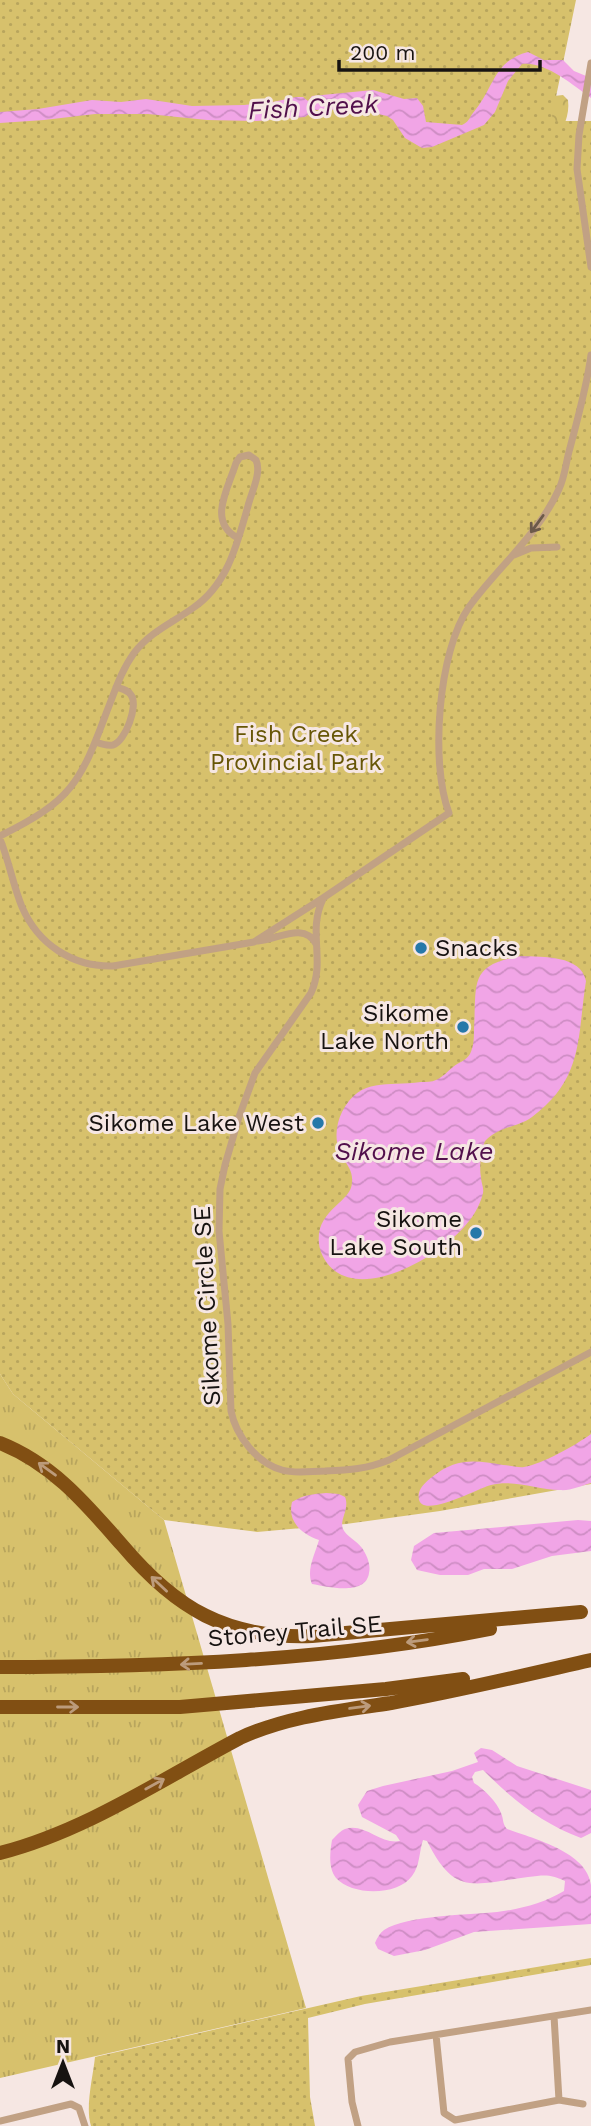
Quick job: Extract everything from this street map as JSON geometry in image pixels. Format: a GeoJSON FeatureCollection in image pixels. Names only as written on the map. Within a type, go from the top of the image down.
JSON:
{"type":"FeatureCollection","features":[{"type":"Feature","properties":{"kind":"highway"},"geometry":{"type":"LineString","coordinates":[[0,1443],[38,1462],[60,1478],[92,1509],[124,1548],[169,1592],[198,1612],[233,1628],[271,1636],[312,1636],[586,1611]]}},
{"type":"Feature","properties":{"kind":"highway","name":"Stoney Trail SE"},"geometry":{"type":"LineString","coordinates":[[0,1667],[145,1666],[298,1655],[457,1635],[586,1611]]}},
{"type":"Feature","properties":{"kind":"highway"},"geometry":{"type":"LineString","coordinates":[[0,1707],[180,1707],[248,1702],[410,1686],[591,1659]]}},
{"type":"Feature","properties":{"kind":"highway"},"geometry":{"type":"LineString","coordinates":[[0,1861],[54,1840],[259,1729],[319,1713],[489,1683],[591,1659]]}},
{"type":"Feature","properties":{"kind":"highway"},"geometry":{"type":"LineString","coordinates":[[0,1853],[49,1838],[95,1816]]}},
{"type":"Feature","properties":{"kind":"street"},"geometry":{"type":"LineString","coordinates":[[591,65],[581,120],[577,169],[591,267]]}},
{"type":"Feature","properties":{"kind":"street"},"geometry":{"type":"LineString","coordinates":[[254,942],[449,813],[442,791],[437,734],[450,653],[462,618],[547,510],[560,488],[585,390],[591,355]]}},
{"type":"Feature","properties":{"kind":"street"},"geometry":{"type":"LineString","coordinates":[[239,538],[225,528],[220,514],[236,463],[240,457],[249,455],[256,460],[258,468],[239,538],[227,569],[215,587],[198,604],[164,625],[145,641],[130,660],[116,687],[84,768],[65,794],[38,817],[0,837],[20,902],[32,925],[51,946],[72,959],[94,965],[117,966],[272,940],[299,932],[311,937],[317,947]]}},
{"type":"Feature","properties":{"kind":"street"},"geometry":{"type":"LineString","coordinates":[[510,557],[531,548],[557,547]]}},
{"type":"Feature","properties":{"kind":"street"},"geometry":{"type":"LineString","coordinates":[[96,742],[114,745],[124,736],[134,702],[130,693],[116,687]]}},
{"type":"Feature","properties":{"kind":"street","name":"Sikome Circle SE"},"geometry":{"type":"LineString","coordinates":[[323,898],[315,921],[318,975],[316,984],[255,1073],[230,1146],[220,1189],[219,1231],[228,1324],[231,1411],[233,1424],[242,1440],[262,1460],[282,1470],[364,1469],[389,1460],[591,1352]]}},
{"type":"Feature","properties":{"kind":"street"},"geometry":{"type":"LineString","coordinates":[[358,2126],[352,2102],[348,2059],[351,2055],[390,2042],[591,2010]]}},
{"type":"Feature","properties":{"kind":"street"},"geometry":{"type":"LineString","coordinates":[[554,2016],[559,2099]]}},
{"type":"Feature","properties":{"kind":"street"},"geometry":{"type":"LineString","coordinates":[[436,2035],[444,2113],[454,2120],[559,2099],[583,2104]]}},
{"type":"Feature","properties":{"kind":"street"},"geometry":{"type":"LineString","coordinates":[[0,2121],[71,2104],[79,2108],[85,2126]]}},
{"type":"Feature","properties":{"kind":"green space","name":"Fish Creek Provincial Park"},"geometry":{"type":"Polygon","coordinates":[[[0,0],[576,0],[551,121],[591,121],[591,1484],[440,1511],[346,1524],[257,1532],[164,1520],[13,1394],[0,1374],[0,0]]]}},
{"type":"Feature","properties":{"kind":"green space"},"geometry":{"type":"Polygon","coordinates":[[[563,95],[568,100],[568,111],[556,141],[543,110],[554,96],[563,95]]]}},
{"type":"Feature","properties":{"kind":"green space"},"geometry":{"type":"Polygon","coordinates":[[[0,1374],[13,1394],[164,1520],[306,2008],[0,2078],[0,1374]]]}},
{"type":"Feature","properties":{"kind":"green space"},"geometry":{"type":"Polygon","coordinates":[[[591,1958],[591,1965],[365,2004],[308,2018],[310,2097],[315,2126],[91,2126],[89,2101],[95,2057],[361,1996],[591,1958]]]}},
{"type":"Feature","properties":{"kind":"water","name":"Fish Creek"},"geometry":{"type":"Polygon","coordinates":[[[528,52],[544,60],[563,60],[574,71],[591,78],[591,98],[549,70],[522,64],[508,81],[495,112],[484,125],[432,147],[422,148],[405,138],[393,120],[387,116],[355,109],[315,110],[305,117],[257,121],[207,120],[148,114],[95,114],[0,123],[0,112],[92,100],[121,102],[146,99],[192,106],[244,105],[296,97],[303,97],[308,101],[312,96],[373,90],[404,99],[417,98],[423,106],[426,122],[462,125],[480,104],[501,69],[516,56],[528,52]]]}},
{"type":"Feature","properties":{"kind":"water","name":"Sikome Lake"},"geometry":{"type":"Polygon","coordinates":[[[521,956],[560,959],[577,966],[583,973],[586,981],[579,1039],[570,1072],[549,1102],[532,1117],[497,1132],[485,1141],[480,1164],[483,1191],[481,1200],[469,1221],[444,1246],[407,1268],[388,1275],[368,1279],[350,1278],[335,1271],[321,1252],[319,1232],[328,1215],[346,1196],[352,1182],[351,1172],[340,1153],[337,1141],[342,1112],[349,1101],[366,1088],[434,1081],[466,1058],[473,1045],[475,999],[479,978],[492,965],[521,956]]]}},
{"type":"Feature","properties":{"kind":"water"},"geometry":{"type":"Polygon","coordinates":[[[591,1434],[591,1483],[576,1488],[551,1490],[500,1483],[449,1502],[426,1506],[420,1502],[419,1493],[422,1486],[449,1466],[483,1462],[524,1467],[559,1454],[591,1434]]]}},
{"type":"Feature","properties":{"kind":"water"},"geometry":{"type":"Polygon","coordinates":[[[326,1493],[345,1497],[343,1529],[362,1548],[368,1560],[369,1570],[361,1585],[336,1588],[312,1584],[310,1579],[319,1540],[297,1526],[292,1516],[292,1502],[308,1495],[326,1493]]]}},
{"type":"Feature","properties":{"kind":"water"},"geometry":{"type":"Polygon","coordinates":[[[591,1521],[591,1551],[552,1556],[512,1569],[484,1569],[468,1575],[440,1575],[417,1570],[411,1560],[414,1546],[434,1533],[591,1521]]]}},
{"type":"Feature","properties":{"kind":"water"},"geometry":{"type":"Polygon","coordinates":[[[481,1748],[492,1750],[517,1766],[591,1790],[591,1833],[581,1838],[528,1809],[483,1770],[475,1772],[472,1777],[474,1783],[486,1792],[496,1805],[507,1829],[558,1848],[580,1864],[591,1885],[591,1924],[474,1932],[425,1950],[394,1956],[378,1949],[375,1943],[379,1936],[384,1930],[395,1925],[423,1919],[515,1909],[564,1891],[565,1881],[547,1876],[467,1883],[447,1871],[427,1841],[423,1840],[415,1872],[405,1883],[396,1887],[363,1891],[343,1884],[333,1874],[330,1860],[332,1840],[343,1830],[359,1828],[386,1840],[400,1841],[396,1835],[362,1817],[358,1805],[367,1791],[452,1771],[478,1762],[474,1753],[481,1748]]]}},
{"type":"Feature","properties":{"kind":"place","name":"Snacks"},"geometry":{"type":"Point","coordinates":[421,948]}},
{"type":"Feature","properties":{"kind":"place","name":"Sikome Lake North"},"geometry":{"type":"Point","coordinates":[463,1027]}},
{"type":"Feature","properties":{"kind":"place","name":"Sikome Lake West"},"geometry":{"type":"Point","coordinates":[318,1123]}},
{"type":"Feature","properties":{"kind":"place","name":"Sikome Lake South"},"geometry":{"type":"Point","coordinates":[476,1233]}}]}
